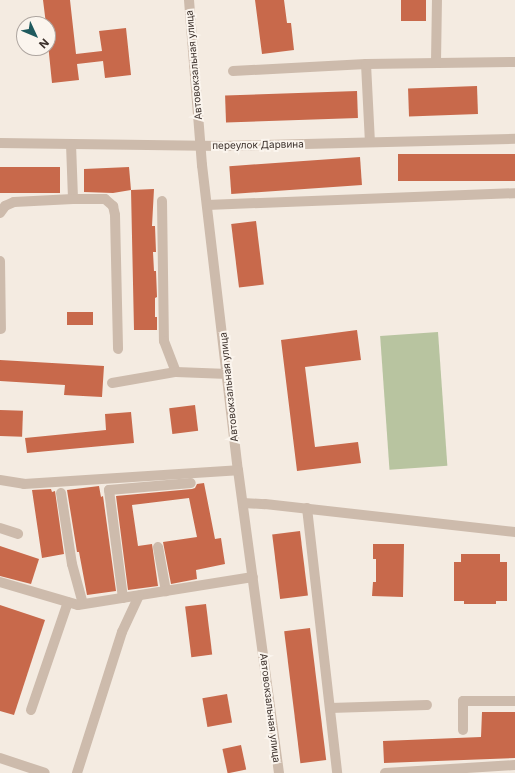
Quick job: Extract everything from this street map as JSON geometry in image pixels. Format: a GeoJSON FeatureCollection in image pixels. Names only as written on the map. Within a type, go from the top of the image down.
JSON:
{"type":"FeatureCollection","features":[{"type":"Feature","properties":{"kind":"street","name":"Автовокзальная улица"},"geometry":{"type":"LineString","coordinates":[[189,0],[207,205],[228,374],[238,470],[278,773]]}},
{"type":"Feature","properties":{"kind":"street"},"geometry":{"type":"LineString","coordinates":[[436,62],[437,0]]}},
{"type":"Feature","properties":{"kind":"street"},"geometry":{"type":"LineString","coordinates":[[233,71],[366,64],[515,62]]}},
{"type":"Feature","properties":{"kind":"street"},"geometry":{"type":"LineString","coordinates":[[366,64],[370,142]]}},
{"type":"Feature","properties":{"kind":"street","name":"переулок Дарвина"},"geometry":{"type":"LineString","coordinates":[[0,143],[201,146],[515,139]]}},
{"type":"Feature","properties":{"kind":"street"},"geometry":{"type":"LineString","coordinates":[[71,144],[73,199]]}},
{"type":"Feature","properties":{"kind":"street"},"geometry":{"type":"LineString","coordinates":[[207,205],[515,193]]}},
{"type":"Feature","properties":{"kind":"street"},"geometry":{"type":"LineString","coordinates":[[0,214],[5,206],[14,202],[105,199],[113,206],[115,215],[118,349]]}},
{"type":"Feature","properties":{"kind":"street"},"geometry":{"type":"LineString","coordinates":[[162,201],[164,341],[176,372]]}},
{"type":"Feature","properties":{"kind":"street"},"geometry":{"type":"LineString","coordinates":[[0,261],[1,329]]}},
{"type":"Feature","properties":{"kind":"street"},"geometry":{"type":"LineString","coordinates":[[112,383],[176,372],[228,374]]}},
{"type":"Feature","properties":{"kind":"street"},"geometry":{"type":"LineString","coordinates":[[0,480],[24,484],[238,470]]}},
{"type":"Feature","properties":{"kind":"street"},"geometry":{"type":"LineString","coordinates":[[123,598],[109,490],[191,483]]}},
{"type":"Feature","properties":{"kind":"street"},"geometry":{"type":"LineString","coordinates":[[61,493],[72,564],[83,604]]}},
{"type":"Feature","properties":{"kind":"street"},"geometry":{"type":"LineString","coordinates":[[243,503],[306,508],[515,532]]}},
{"type":"Feature","properties":{"kind":"street"},"geometry":{"type":"LineString","coordinates":[[306,508],[337,773]]}},
{"type":"Feature","properties":{"kind":"street"},"geometry":{"type":"LineString","coordinates":[[0,528],[18,534]]}},
{"type":"Feature","properties":{"kind":"street"},"geometry":{"type":"LineString","coordinates":[[158,547],[166,591]]}},
{"type":"Feature","properties":{"kind":"street"},"geometry":{"type":"LineString","coordinates":[[0,582],[78,605],[253,577]]}},
{"type":"Feature","properties":{"kind":"street"},"geometry":{"type":"LineString","coordinates":[[77,773],[122,632],[139,596]]}},
{"type":"Feature","properties":{"kind":"street"},"geometry":{"type":"LineString","coordinates":[[31,710],[68,602]]}},
{"type":"Feature","properties":{"kind":"street"},"geometry":{"type":"LineString","coordinates":[[463,730],[463,701],[515,701]]}},
{"type":"Feature","properties":{"kind":"street"},"geometry":{"type":"LineString","coordinates":[[330,708],[427,705]]}},
{"type":"Feature","properties":{"kind":"street"},"geometry":{"type":"LineString","coordinates":[[0,758],[45,773]]}},
{"type":"Feature","properties":{"kind":"street"},"geometry":{"type":"LineString","coordinates":[[384,773],[515,765]]}},
{"type":"Feature","properties":{"kind":"green space"},"geometry":{"type":"Polygon","coordinates":[[[438,332],[447,466],[389,470],[380,336],[438,332]]]}},
{"type":"Feature","properties":{"kind":"building"},"geometry":{"type":"Polygon","coordinates":[[[43,0],[70,0],[76,54],[102,51],[99,31],[126,28],[131,75],[105,78],[103,61],[77,64],[79,80],[52,83],[49,56],[56,56],[56,16],[45,16],[43,0]]]}},
{"type":"Feature","properties":{"kind":"building"},"geometry":{"type":"Polygon","coordinates":[[[255,0],[284,0],[287,23],[291,23],[294,50],[262,54],[255,0]]]}},
{"type":"Feature","properties":{"kind":"building"},"geometry":{"type":"Polygon","coordinates":[[[401,0],[426,0],[426,21],[401,21],[401,0]]]}},
{"type":"Feature","properties":{"kind":"building"},"geometry":{"type":"Polygon","coordinates":[[[477,86],[478,114],[409,116],[408,88],[477,86]]]}},
{"type":"Feature","properties":{"kind":"building"},"geometry":{"type":"Polygon","coordinates":[[[357,91],[358,118],[226,123],[225,96],[357,91]]]}},
{"type":"Feature","properties":{"kind":"building"},"geometry":{"type":"Polygon","coordinates":[[[398,154],[515,154],[515,181],[398,181],[398,154]]]}},
{"type":"Feature","properties":{"kind":"building"},"geometry":{"type":"Polygon","coordinates":[[[360,157],[362,185],[231,194],[229,166],[360,157]]]}},
{"type":"Feature","properties":{"kind":"building"},"geometry":{"type":"Polygon","coordinates":[[[0,167],[60,167],[60,193],[0,193],[0,167]]]}},
{"type":"Feature","properties":{"kind":"building"},"geometry":{"type":"Polygon","coordinates":[[[129,167],[131,190],[113,193],[84,192],[84,169],[129,167]]]}},
{"type":"Feature","properties":{"kind":"building"},"geometry":{"type":"Polygon","coordinates":[[[154,189],[152,226],[155,226],[156,252],[153,252],[154,271],[156,271],[157,297],[155,298],[155,317],[157,317],[157,330],[134,330],[131,190],[154,189]]]}},
{"type":"Feature","properties":{"kind":"building"},"geometry":{"type":"Polygon","coordinates":[[[256,221],[264,285],[239,288],[231,224],[256,221]]]}},
{"type":"Feature","properties":{"kind":"building"},"geometry":{"type":"Polygon","coordinates":[[[67,312],[93,312],[93,325],[67,325],[67,312]]]}},
{"type":"Feature","properties":{"kind":"building"},"geometry":{"type":"Polygon","coordinates":[[[357,330],[361,360],[305,367],[315,447],[358,442],[361,463],[297,471],[281,340],[357,330]]]}},
{"type":"Feature","properties":{"kind":"building"},"geometry":{"type":"Polygon","coordinates":[[[0,360],[104,366],[102,397],[64,395],[65,385],[0,381],[0,360]]]}},
{"type":"Feature","properties":{"kind":"building"},"geometry":{"type":"Polygon","coordinates":[[[195,405],[198,431],[172,434],[169,408],[195,405]]]}},
{"type":"Feature","properties":{"kind":"building"},"geometry":{"type":"Polygon","coordinates":[[[0,410],[23,411],[22,437],[0,436],[0,410]]]}},
{"type":"Feature","properties":{"kind":"building"},"geometry":{"type":"Polygon","coordinates":[[[131,412],[134,443],[27,453],[25,438],[106,430],[105,414],[131,412]]]}},
{"type":"Feature","properties":{"kind":"building"},"geometry":{"type":"Polygon","coordinates":[[[204,483],[215,539],[221,538],[225,564],[196,570],[197,579],[171,584],[163,542],[197,537],[189,498],[132,505],[138,546],[152,544],[158,586],[128,590],[116,496],[192,489],[195,488],[197,484],[204,483]]]}},
{"type":"Feature","properties":{"kind":"building"},"geometry":{"type":"Polygon","coordinates":[[[99,486],[101,497],[103,496],[116,591],[87,595],[79,552],[77,552],[67,490],[99,486]]]}},
{"type":"Feature","properties":{"kind":"building"},"geometry":{"type":"Polygon","coordinates":[[[51,489],[52,492],[55,491],[64,554],[42,558],[32,490],[51,489]]]}},
{"type":"Feature","properties":{"kind":"building"},"geometry":{"type":"Polygon","coordinates":[[[300,531],[308,596],[280,599],[272,534],[300,531]]]}},
{"type":"Feature","properties":{"kind":"building"},"geometry":{"type":"Polygon","coordinates":[[[373,544],[404,544],[403,597],[372,596],[373,582],[376,582],[376,559],[373,559],[373,544]]]}},
{"type":"Feature","properties":{"kind":"building"},"geometry":{"type":"Polygon","coordinates":[[[0,546],[39,559],[31,584],[0,576],[0,546]]]}},
{"type":"Feature","properties":{"kind":"building"},"geometry":{"type":"Polygon","coordinates":[[[461,554],[500,554],[500,562],[507,562],[507,601],[496,601],[496,604],[464,604],[464,601],[454,601],[454,562],[461,562],[461,554]]]}},
{"type":"Feature","properties":{"kind":"building"},"geometry":{"type":"Polygon","coordinates":[[[206,604],[212,655],[191,657],[185,607],[206,604]]]}},
{"type":"Feature","properties":{"kind":"building"},"geometry":{"type":"Polygon","coordinates":[[[0,605],[45,620],[14,715],[0,711],[0,605]]]}},
{"type":"Feature","properties":{"kind":"building"},"geometry":{"type":"Polygon","coordinates":[[[310,628],[326,760],[300,763],[284,631],[310,628]]]}},
{"type":"Feature","properties":{"kind":"building"},"geometry":{"type":"Polygon","coordinates":[[[227,694],[232,723],[207,727],[202,698],[227,694]]]}},
{"type":"Feature","properties":{"kind":"building"},"geometry":{"type":"Polygon","coordinates":[[[482,712],[515,712],[515,758],[384,763],[383,741],[481,737],[482,712]]]}},
{"type":"Feature","properties":{"kind":"building"},"geometry":{"type":"Polygon","coordinates":[[[241,745],[246,769],[228,773],[222,749],[241,745]]]}}]}
